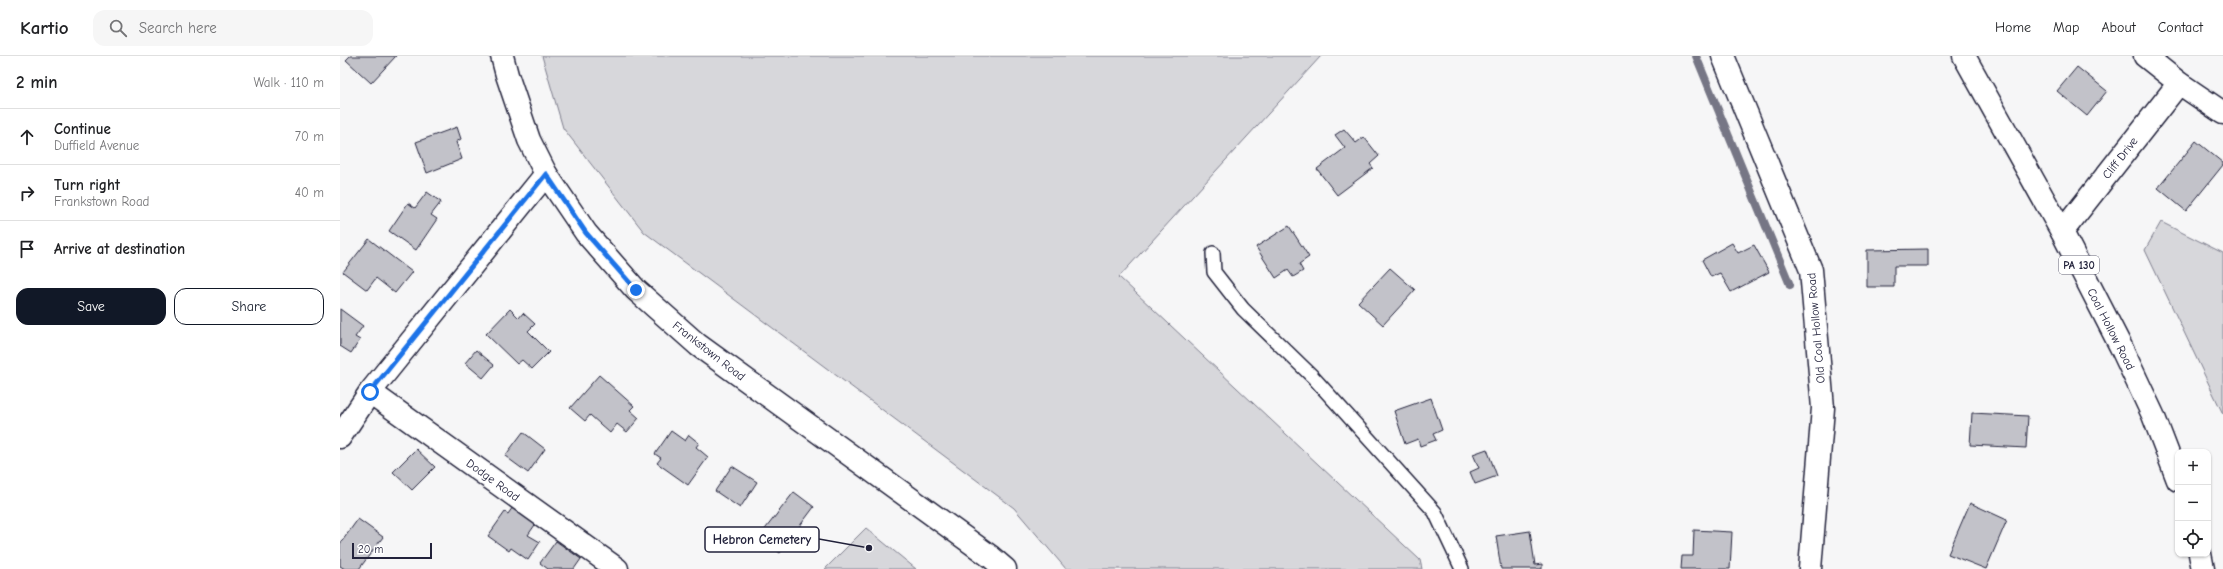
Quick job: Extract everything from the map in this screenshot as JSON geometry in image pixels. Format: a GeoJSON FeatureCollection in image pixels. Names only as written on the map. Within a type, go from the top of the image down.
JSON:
{"type":"FeatureCollection","features":[{"type":"Feature","properties":{"kind":"street","name":"Frankstown Road"},"geometry":{"type":"LineString","coordinates":[[502,56],[529,140],[546,174],[586,233],[636,290],[692,340],[991,557],[1005,569]]}},
{"type":"Feature","properties":{"kind":"street","name":"Old Coal Hollow Road"},"geometry":{"type":"LineString","coordinates":[[1723,56],[1811,270],[1823,408],[1810,569]]}},
{"type":"Feature","properties":{"kind":"street","name":"Coal Hollow Road"},"geometry":{"type":"LineString","coordinates":[[1964,56],[2062,232],[2121,347],[2153,415],[2175,472]]}},
{"type":"Feature","properties":{"kind":"street"},"geometry":{"type":"LineString","coordinates":[[2145,56],[2179,83],[2223,113]]}},
{"type":"Feature","properties":{"kind":"street","name":"Cliff Drive"},"geometry":{"type":"LineString","coordinates":[[2062,232],[2179,83]]}},
{"type":"Feature","properties":{"kind":"street"},"geometry":{"type":"LineString","coordinates":[[340,437],[370,392],[546,174]]}},
{"type":"Feature","properties":{"kind":"street","name":"Dodge Road"},"geometry":{"type":"LineString","coordinates":[[370,392],[617,569]]}},
{"type":"Feature","properties":{"kind":"street"},"geometry":{"type":"LineString","coordinates":[[2201,557],[2203,569]]}},
{"type":"Feature","properties":{"kind":"lane"},"geometry":{"type":"LineString","coordinates":[[1213,253],[1214,272],[1243,309],[1312,376],[1435,512],[1462,569]]}},
{"type":"Feature","properties":{"kind":"shaded area"},"geometry":{"type":"Polygon","coordinates":[[[542,56],[1321,56],[1119,277],[1420,560],[1422,569],[1066,569],[1014,508],[644,232],[563,128],[542,56]]]}},
{"type":"Feature","properties":{"kind":"shaded area"},"geometry":{"type":"Polygon","coordinates":[[[2161,222],[2223,253],[2223,414],[2145,250],[2161,222]]]}},
{"type":"Feature","properties":{"kind":"shaded area"},"geometry":{"type":"Polygon","coordinates":[[[866,528],[916,569],[825,569],[866,528]]]}},
{"type":"Feature","properties":{"kind":"building"},"geometry":{"type":"Polygon","coordinates":[[[350,56],[396,56],[371,83],[346,60],[350,56]]]}},
{"type":"Feature","properties":{"kind":"building"},"geometry":{"type":"Polygon","coordinates":[[[2077,67],[2107,91],[2087,116],[2057,91],[2077,67]]]}},
{"type":"Feature","properties":{"kind":"building"},"geometry":{"type":"Polygon","coordinates":[[[457,127],[461,139],[456,142],[462,159],[427,173],[416,142],[457,127]]]}},
{"type":"Feature","properties":{"kind":"building"},"geometry":{"type":"Polygon","coordinates":[[[1344,129],[1356,143],[1364,137],[1379,156],[1370,164],[1373,168],[1337,195],[1317,169],[1345,148],[1335,135],[1344,129]]]}},
{"type":"Feature","properties":{"kind":"building"},"geometry":{"type":"Polygon","coordinates":[[[2196,141],[2223,163],[2223,165],[2186,211],[2158,188],[2196,141]]]}},
{"type":"Feature","properties":{"kind":"building"},"geometry":{"type":"Polygon","coordinates":[[[427,192],[441,202],[431,215],[437,219],[416,250],[389,231],[408,203],[415,208],[427,192]]]}},
{"type":"Feature","properties":{"kind":"building"},"geometry":{"type":"Polygon","coordinates":[[[1289,226],[1309,257],[1299,264],[1303,271],[1293,277],[1288,270],[1276,278],[1256,247],[1289,226]]]}},
{"type":"Feature","properties":{"kind":"building"},"geometry":{"type":"Polygon","coordinates":[[[369,239],[412,272],[395,293],[376,278],[367,290],[343,272],[369,239]]]}},
{"type":"Feature","properties":{"kind":"building"},"geometry":{"type":"Polygon","coordinates":[[[1732,243],[1738,253],[1754,245],[1769,272],[1731,292],[1720,273],[1711,277],[1702,260],[1732,243]]]}},
{"type":"Feature","properties":{"kind":"building"},"geometry":{"type":"Polygon","coordinates":[[[1928,249],[1928,266],[1894,266],[1894,287],[1867,287],[1867,250],[1928,249]]]}},
{"type":"Feature","properties":{"kind":"building"},"geometry":{"type":"Polygon","coordinates":[[[1390,268],[1415,290],[1383,325],[1358,302],[1390,268]]]}},
{"type":"Feature","properties":{"kind":"building"},"geometry":{"type":"Polygon","coordinates":[[[340,309],[363,326],[355,337],[360,340],[351,353],[340,346],[340,309]]]}},
{"type":"Feature","properties":{"kind":"building"},"geometry":{"type":"Polygon","coordinates":[[[510,309],[519,318],[523,313],[535,324],[528,331],[549,352],[532,369],[522,360],[517,364],[486,334],[510,309]]]}},
{"type":"Feature","properties":{"kind":"building"},"geometry":{"type":"Polygon","coordinates":[[[476,350],[494,365],[483,378],[465,363],[476,350]]]}},
{"type":"Feature","properties":{"kind":"building"},"geometry":{"type":"Polygon","coordinates":[[[599,375],[634,406],[630,410],[639,418],[627,432],[617,424],[610,433],[590,415],[585,421],[570,408],[599,375]]]}},
{"type":"Feature","properties":{"kind":"building"},"geometry":{"type":"Polygon","coordinates":[[[1431,398],[1442,430],[1433,434],[1436,440],[1420,446],[1418,439],[1405,444],[1394,411],[1431,398]]]}},
{"type":"Feature","properties":{"kind":"building"},"geometry":{"type":"Polygon","coordinates":[[[1972,413],[2028,416],[2026,448],[1970,445],[1972,413]]]}},
{"type":"Feature","properties":{"kind":"building"},"geometry":{"type":"Polygon","coordinates":[[[671,431],[685,441],[689,435],[699,443],[696,447],[708,457],[688,485],[657,463],[661,458],[655,454],[671,431]]]}},
{"type":"Feature","properties":{"kind":"building"},"geometry":{"type":"Polygon","coordinates":[[[523,432],[545,449],[528,473],[505,456],[523,432]]]}},
{"type":"Feature","properties":{"kind":"building"},"geometry":{"type":"Polygon","coordinates":[[[416,449],[435,467],[412,490],[393,472],[416,449]]]}},
{"type":"Feature","properties":{"kind":"building"},"geometry":{"type":"Polygon","coordinates":[[[1487,449],[1497,476],[1475,484],[1470,472],[1479,468],[1473,454],[1487,449]]]}},
{"type":"Feature","properties":{"kind":"building"},"geometry":{"type":"Polygon","coordinates":[[[732,466],[757,482],[740,508],[715,491],[732,466]]]}},
{"type":"Feature","properties":{"kind":"building"},"geometry":{"type":"Polygon","coordinates":[[[794,492],[814,507],[796,531],[801,534],[794,543],[791,540],[780,553],[759,537],[794,492]]]}},
{"type":"Feature","properties":{"kind":"building"},"geometry":{"type":"Polygon","coordinates":[[[1970,503],[2007,520],[1986,569],[1948,554],[1970,503]]]}},
{"type":"Feature","properties":{"kind":"building"},"geometry":{"type":"Polygon","coordinates":[[[515,504],[539,519],[528,535],[540,542],[528,560],[511,548],[509,551],[488,536],[505,512],[508,514],[515,504]]]}},
{"type":"Feature","properties":{"kind":"building"},"geometry":{"type":"Polygon","coordinates":[[[358,519],[383,537],[359,569],[345,569],[340,566],[340,544],[358,519]]]}},
{"type":"Feature","properties":{"kind":"building"},"geometry":{"type":"Polygon","coordinates":[[[1694,530],[1732,532],[1730,569],[1681,569],[1682,556],[1693,556],[1694,530]]]}},
{"type":"Feature","properties":{"kind":"building"},"geometry":{"type":"Polygon","coordinates":[[[1530,531],[1535,565],[1542,564],[1542,569],[1501,569],[1496,536],[1530,531]]]}},
{"type":"Feature","properties":{"kind":"building"},"geometry":{"type":"Polygon","coordinates":[[[556,541],[581,559],[574,569],[548,569],[540,563],[556,541]]]}},
{"type":"Feature","properties":{"kind":"waterway"},"geometry":{"type":"LineString","coordinates":[[1696,56],[1790,285]]}},
{"type":"Feature","properties":{"kind":"place","name":"Hebron Cemetery"},"geometry":{"type":"Point","coordinates":[869,548]}},
{"type":"Feature","properties":{"kind":"route"},"geometry":{"type":"LineString","coordinates":[[370,392],[546,174],[586,233],[636,290]]}}]}
